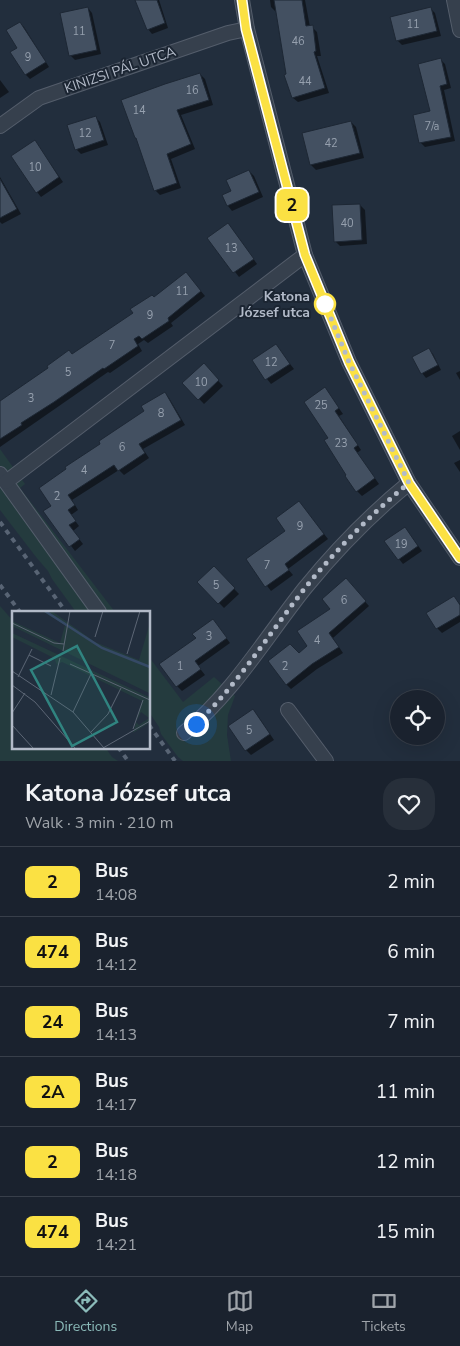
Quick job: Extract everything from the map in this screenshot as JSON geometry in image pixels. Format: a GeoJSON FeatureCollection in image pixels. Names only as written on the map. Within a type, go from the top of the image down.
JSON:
{"type":"FeatureCollection","features":[{"type":"Feature","properties":{"kind":"street"},"geometry":{"type":"LineString","coordinates":[[242,0],[246,29],[305,255],[349,362],[409,483],[460,558]]}},
{"type":"Feature","properties":{"kind":"street"},"geometry":{"type":"LineString","coordinates":[[454,0],[460,30]]}},
{"type":"Feature","properties":{"kind":"street","name":"KINIZSI PÁL UTCA"},"geometry":{"type":"LineString","coordinates":[[0,126],[39,98],[228,33],[246,29]]}},
{"type":"Feature","properties":{"kind":"street"},"geometry":{"type":"LineString","coordinates":[[98,611],[3,478],[305,255]]}},
{"type":"Feature","properties":{"kind":"street"},"geometry":{"type":"LineString","coordinates":[[184,733],[208,713],[228,690],[306,588],[345,543],[388,500],[409,483]]}},
{"type":"Feature","properties":{"kind":"street"},"geometry":{"type":"LineString","coordinates":[[288,710],[326,761]]}},
{"type":"Feature","properties":{"kind":"green space"},"geometry":{"type":"Polygon","coordinates":[[[0,449],[25,484],[20,488],[114,611],[75,611],[48,571],[0,510],[0,449]]]}},
{"type":"Feature","properties":{"kind":"green space"},"geometry":{"type":"Polygon","coordinates":[[[0,606],[12,620],[12,748],[106,748],[112,757],[118,761],[0,761],[0,606]]]}},
{"type":"Feature","properties":{"kind":"green space"},"geometry":{"type":"Polygon","coordinates":[[[150,658],[183,702],[214,677],[235,696],[228,715],[227,735],[231,761],[183,761],[161,734],[159,727],[150,714],[150,658]]]}},
{"type":"Feature","properties":{"kind":"building"},"geometry":{"type":"Polygon","coordinates":[[[135,0],[157,0],[165,23],[147,30],[135,0]]]}},
{"type":"Feature","properties":{"kind":"building"},"geometry":{"type":"Polygon","coordinates":[[[274,0],[302,0],[306,26],[313,25],[316,51],[314,52],[325,88],[292,98],[284,75],[286,74],[274,0]]]}},
{"type":"Feature","properties":{"kind":"building"},"geometry":{"type":"Polygon","coordinates":[[[88,7],[97,50],[69,56],[60,13],[88,7]]]}},
{"type":"Feature","properties":{"kind":"building"},"geometry":{"type":"Polygon","coordinates":[[[431,7],[437,31],[396,41],[390,17],[431,7]]]}},
{"type":"Feature","properties":{"kind":"building"},"geometry":{"type":"Polygon","coordinates":[[[20,22],[46,62],[25,75],[10,52],[17,48],[6,30],[20,22]]]}},
{"type":"Feature","properties":{"kind":"building"},"geometry":{"type":"Polygon","coordinates":[[[441,58],[447,84],[440,86],[451,137],[419,143],[413,115],[430,111],[418,64],[441,58]]]}},
{"type":"Feature","properties":{"kind":"building"},"geometry":{"type":"Polygon","coordinates":[[[200,73],[209,100],[177,110],[191,144],[167,154],[177,183],[154,191],[121,100],[200,73]]]}},
{"type":"Feature","properties":{"kind":"building"},"geometry":{"type":"Polygon","coordinates":[[[96,116],[104,140],[75,150],[67,125],[96,116]]]}},
{"type":"Feature","properties":{"kind":"building"},"geometry":{"type":"Polygon","coordinates":[[[351,121],[360,153],[310,165],[302,133],[351,121]]]}},
{"type":"Feature","properties":{"kind":"building"},"geometry":{"type":"Polygon","coordinates":[[[35,140],[59,177],[36,193],[11,156],[35,140]]]}},
{"type":"Feature","properties":{"kind":"building"},"geometry":{"type":"Polygon","coordinates":[[[249,170],[259,192],[227,206],[222,195],[231,191],[226,180],[249,170]]]}},
{"type":"Feature","properties":{"kind":"building"},"geometry":{"type":"Polygon","coordinates":[[[0,179],[17,209],[0,218],[0,179]]]}},
{"type":"Feature","properties":{"kind":"building"},"geometry":{"type":"Polygon","coordinates":[[[360,204],[362,240],[334,242],[332,205],[360,204]]]}},
{"type":"Feature","properties":{"kind":"building"},"geometry":{"type":"Polygon","coordinates":[[[228,223],[254,259],[233,273],[207,238],[228,223]]]}},
{"type":"Feature","properties":{"kind":"building"},"geometry":{"type":"Polygon","coordinates":[[[186,272],[201,291],[168,318],[169,321],[142,339],[139,336],[134,339],[138,346],[21,423],[22,425],[0,439],[0,401],[48,368],[47,366],[69,350],[72,354],[133,313],[130,309],[152,295],[154,297],[186,272]]]}},
{"type":"Feature","properties":{"kind":"building"},"geometry":{"type":"Polygon","coordinates":[[[276,344],[290,364],[265,380],[252,360],[276,344]]]}},
{"type":"Feature","properties":{"kind":"building"},"geometry":{"type":"Polygon","coordinates":[[[429,348],[438,365],[421,374],[412,357],[429,348]]]}},
{"type":"Feature","properties":{"kind":"building"},"geometry":{"type":"Polygon","coordinates":[[[204,363],[219,380],[198,400],[182,383],[204,363]]]}},
{"type":"Feature","properties":{"kind":"building"},"geometry":{"type":"Polygon","coordinates":[[[325,387],[339,408],[335,411],[358,445],[354,448],[375,478],[356,492],[324,440],[328,438],[304,402],[325,387]]]}},
{"type":"Feature","properties":{"kind":"building"},"geometry":{"type":"Polygon","coordinates":[[[165,392],[181,420],[139,444],[145,453],[118,471],[114,465],[68,495],[75,505],[68,510],[76,521],[69,525],[80,539],[69,547],[43,511],[51,506],[39,488],[66,469],[65,467],[100,444],[99,441],[144,411],[141,406],[165,392]]]}},
{"type":"Feature","properties":{"kind":"building"},"geometry":{"type":"Polygon","coordinates":[[[299,501],[324,534],[285,564],[289,570],[265,587],[246,559],[285,531],[276,518],[299,501]]]}},
{"type":"Feature","properties":{"kind":"building"},"geometry":{"type":"Polygon","coordinates":[[[405,527],[418,546],[398,560],[384,541],[405,527]]]}},
{"type":"Feature","properties":{"kind":"building"},"geometry":{"type":"Polygon","coordinates":[[[214,566],[235,588],[218,604],[197,582],[214,566]]]}},
{"type":"Feature","properties":{"kind":"building"},"geometry":{"type":"Polygon","coordinates":[[[346,578],[366,601],[329,633],[339,647],[312,664],[286,685],[268,661],[290,644],[299,653],[307,646],[297,631],[330,609],[322,599],[346,578]]]}},
{"type":"Feature","properties":{"kind":"building"},"geometry":{"type":"Polygon","coordinates":[[[454,596],[460,605],[460,615],[436,629],[426,613],[454,596]]]}},
{"type":"Feature","properties":{"kind":"building"},"geometry":{"type":"Polygon","coordinates":[[[213,619],[227,638],[195,661],[201,669],[176,687],[159,664],[196,638],[192,634],[213,619]]]}},
{"type":"Feature","properties":{"kind":"building"},"geometry":{"type":"Polygon","coordinates":[[[253,709],[270,734],[245,751],[228,726],[253,709]]]}},
{"type":"Feature","properties":{"kind":"railway"},"geometry":{"type":"LineString","coordinates":[[0,522],[65,611]]}},
{"type":"Feature","properties":{"kind":"railway"},"geometry":{"type":"LineString","coordinates":[[0,585],[19,611]]}},
{"type":"Feature","properties":{"kind":"railway"},"geometry":{"type":"LineString","coordinates":[[150,726],[175,761]]}},
{"type":"Feature","properties":{"kind":"railway"},"geometry":{"type":"LineString","coordinates":[[119,748],[128,761]]}},
{"type":"Feature","properties":{"kind":"bus line","name":"2"},"geometry":{"type":"LineString","coordinates":[[242,0],[246,29],[305,255],[349,362],[409,483],[460,558]]}},
{"type":"Feature","properties":{"kind":"place","name":"Katona József utca"},"geometry":{"type":"Point","coordinates":[325,304]}},
{"type":"Feature","properties":{"kind":"route"},"geometry":{"type":"LineString","coordinates":[[196,724],[228,690],[306,588],[345,543],[388,500],[409,483],[349,362],[325,304]]}}]}
